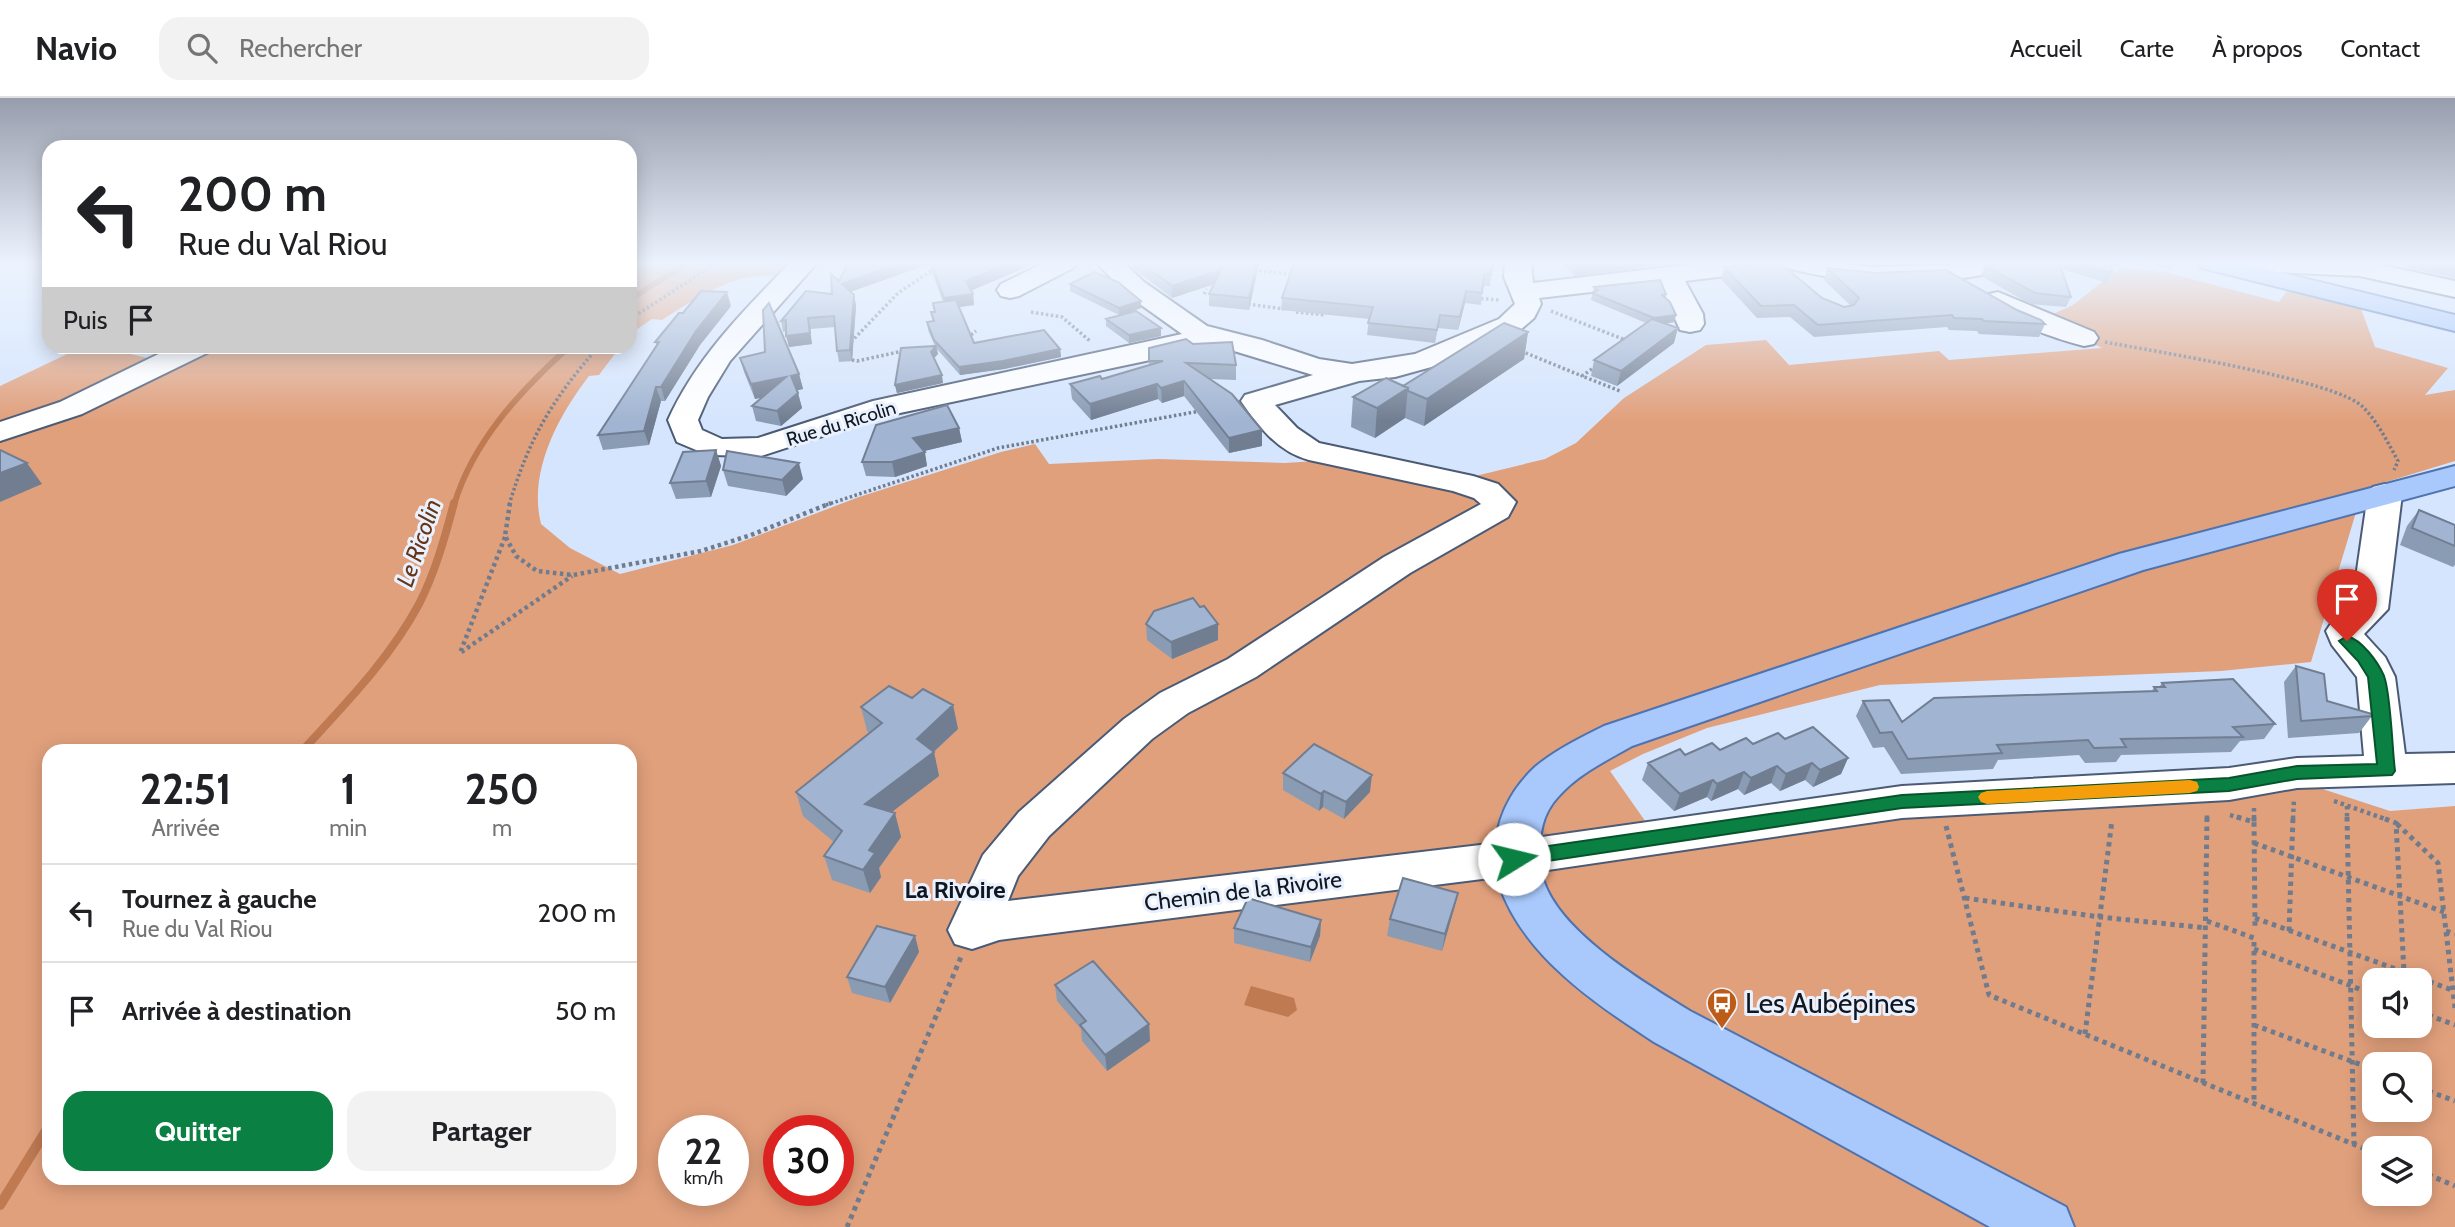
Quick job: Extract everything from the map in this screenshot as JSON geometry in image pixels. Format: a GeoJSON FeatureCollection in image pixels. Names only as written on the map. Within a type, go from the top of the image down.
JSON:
{"type":"FeatureCollection","features":[{"type":"Feature","properties":{"kind":"main road"},"geometry":{"type":"LineString","coordinates":[[2426,316],[2455,323]]}},
{"type":"Feature","properties":{"kind":"main road"},"geometry":{"type":"LineString","coordinates":[[2046,1227],[1761,1075],[1641,1007],[1581,966],[1555,940],[1525,896],[1514,859],[1520,820],[1542,786],[1573,760],[1618,736],[2131,562],[2455,476]]}},
{"type":"Feature","properties":{"kind":"street","name":"Rue du Ricolin"},"geometry":{"type":"LineString","coordinates":[[755,316],[730,343],[699,387],[683,420],[688,435],[708,446],[761,447],[873,410],[1208,336]]}},
{"type":"Feature","properties":{"kind":"street"},"geometry":{"type":"LineString","coordinates":[[1173,316],[1190,328],[1208,336],[1252,346],[1314,367],[1357,372],[1395,369],[1443,353],[1484,336],[1519,316]]}},
{"type":"Feature","properties":{"kind":"street"},"geometry":{"type":"LineString","coordinates":[[1689,316],[1690,324]]}},
{"type":"Feature","properties":{"kind":"street"},"geometry":{"type":"LineString","coordinates":[[2027,316],[2084,338]]}},
{"type":"Feature","properties":{"kind":"street"},"geometry":{"type":"LineString","coordinates":[[1443,353],[1471,364]]}},
{"type":"Feature","properties":{"kind":"street"},"geometry":{"type":"LineString","coordinates":[[0,437],[100,396],[183,354]]}},
{"type":"Feature","properties":{"kind":"street"},"geometry":{"type":"LineString","coordinates":[[1357,372],[1359,388],[1372,399]]}},
{"type":"Feature","properties":{"kind":"street"},"geometry":{"type":"LineString","coordinates":[[972,930],[999,867],[1034,824],[1138,729],[1174,703],[1242,668],[1397,565],[1496,510],[1499,502],[1486,491],[1309,450],[1291,440],[1270,421],[1256,401],[1357,372]]}},
{"type":"Feature","properties":{"kind":"street"},"geometry":{"type":"LineString","coordinates":[[0,432],[40,420]]}},
{"type":"Feature","properties":{"kind":"street"},"geometry":{"type":"LineString","coordinates":[[2360,783],[2376,677],[2371,666],[2345,636],[2345,631],[2370,609],[2385,494]]}},
{"type":"Feature","properties":{"kind":"street","name":"Chemin de la Rivoire"},"geometry":{"type":"LineString","coordinates":[[972,930],[999,921],[1514,859],[1902,802],[2229,784],[2297,773],[2360,783],[2455,768]]}},
{"type":"Feature","properties":{"kind":"path"},"geometry":{"type":"LineString","coordinates":[[843,351],[874,316]]}},
{"type":"Feature","properties":{"kind":"path"},"geometry":{"type":"LineString","coordinates":[[1054,316],[1062,317],[1111,359]]}},
{"type":"Feature","properties":{"kind":"path"},"geometry":{"type":"LineString","coordinates":[[1568,316],[1631,342],[1624,347]]}},
{"type":"Feature","properties":{"kind":"path"},"geometry":{"type":"LineString","coordinates":[[960,340],[976,331]]}},
{"type":"Feature","properties":{"kind":"path"},"geometry":{"type":"LineString","coordinates":[[1484,336],[1619,391]]}},
{"type":"Feature","properties":{"kind":"path"},"geometry":{"type":"LineString","coordinates":[[2084,338],[2312,384],[2362,405],[2384,435],[2398,461],[2385,494]]}},
{"type":"Feature","properties":{"kind":"path"},"geometry":{"type":"LineString","coordinates":[[842,356],[857,360],[909,350]]}},
{"type":"Feature","properties":{"kind":"path"},"geometry":{"type":"LineString","coordinates":[[573,575],[460,653],[505,536],[509,505],[523,460],[541,422],[592,354]]}},
{"type":"Feature","properties":{"kind":"path"},"geometry":{"type":"LineString","coordinates":[[1582,376],[1599,364]]}},
{"type":"Feature","properties":{"kind":"path"},"geometry":{"type":"LineString","coordinates":[[505,536],[516,556],[537,572],[573,575],[701,551],[751,535],[856,493],[998,449],[1203,411]]}},
{"type":"Feature","properties":{"kind":"path"},"geometry":{"type":"LineString","coordinates":[[2360,783],[2396,823],[2438,863],[2455,1008]]}},
{"type":"Feature","properties":{"kind":"path"},"geometry":{"type":"LineString","coordinates":[[2354,1144],[2348,877],[2360,783]]}},
{"type":"Feature","properties":{"kind":"path"},"geometry":{"type":"LineString","coordinates":[[2289,931],[2294,799]]}},
{"type":"Feature","properties":{"kind":"path"},"geometry":{"type":"LineString","coordinates":[[2195,814],[2233,815],[2253,822],[2255,927]]}},
{"type":"Feature","properties":{"kind":"path"},"geometry":{"type":"LineString","coordinates":[[2203,1083],[2208,814]]}},
{"type":"Feature","properties":{"kind":"path"},"geometry":{"type":"LineString","coordinates":[[2098,818],[2126,817]]}},
{"type":"Feature","properties":{"kind":"path"},"geometry":{"type":"LineString","coordinates":[[2085,1034],[2112,818]]}},
{"type":"Feature","properties":{"kind":"path"},"geometry":{"type":"LineString","coordinates":[[1960,823],[1946,824],[1989,995],[2362,1147]]}},
{"type":"Feature","properties":{"kind":"path"},"geometry":{"type":"LineString","coordinates":[[2396,823],[2404,968]]}},
{"type":"Feature","properties":{"kind":"path"},"geometry":{"type":"LineString","coordinates":[[2254,843],[2444,912]]}},
{"type":"Feature","properties":{"kind":"path"},"geometry":{"type":"LineString","coordinates":[[1965,898],[2100,917],[2207,924],[2254,938],[2254,1104]]}},
{"type":"Feature","properties":{"kind":"path"},"geometry":{"type":"LineString","coordinates":[[2255,918],[2393,968]]}},
{"type":"Feature","properties":{"kind":"path"},"geometry":{"type":"LineString","coordinates":[[847,1227],[972,930]]}},
{"type":"Feature","properties":{"kind":"path"},"geometry":{"type":"LineString","coordinates":[[2446,930],[2455,934]]}},
{"type":"Feature","properties":{"kind":"path"},"geometry":{"type":"LineString","coordinates":[[2254,949],[2362,990]]}},
{"type":"Feature","properties":{"kind":"path"},"geometry":{"type":"LineString","coordinates":[[2432,982],[2453,990]]}},
{"type":"Feature","properties":{"kind":"path"},"geometry":{"type":"LineString","coordinates":[[2432,1017],[2455,1026]]}},
{"type":"Feature","properties":{"kind":"path"},"geometry":{"type":"LineString","coordinates":[[2253,1025],[2362,1065]]}},
{"type":"Feature","properties":{"kind":"path"},"geometry":{"type":"LineString","coordinates":[[2432,1092],[2455,1101]]}},
{"type":"Feature","properties":{"kind":"path"},"geometry":{"type":"LineString","coordinates":[[2432,1176],[2455,1185]]}},
{"type":"Feature","properties":{"kind":"shaded area"},"geometry":{"type":"Polygon","coordinates":[[[637,316],[669,316],[662,320],[652,319],[637,329],[637,316]]]}},
{"type":"Feature","properties":{"kind":"shaded area"},"geometry":{"type":"Polygon","coordinates":[[[2049,316],[2364,316],[2375,347],[2448,368],[2425,395],[2455,390],[2455,461],[2363,489],[2311,662],[2221,671],[1880,685],[1707,728],[1643,754],[1610,771],[1662,845],[1923,810],[2298,781],[2390,811],[2455,806],[2455,1227],[0,1227],[0,386],[67,354],[130,354],[156,360],[167,354],[615,354],[599,375],[589,376],[557,427],[542,465],[538,504],[541,524],[570,548],[620,574],[733,545],[859,497],[1001,452],[1035,444],[1049,464],[1158,459],[1285,463],[1333,460],[1463,479],[1545,459],[1576,443],[1624,398],[1706,345],[1766,340],[1789,365],[1939,351],[1949,360],[2102,348],[2042,319],[2049,316]]]}},
{"type":"Feature","properties":{"kind":"shaded area"},"geometry":{"type":"Polygon","coordinates":[[[1251,986],[1294,998],[1297,1010],[1288,1017],[1244,1005],[1251,986]]]}},
{"type":"Feature","properties":{"kind":"building"},"geometry":{"type":"Polygon","coordinates":[[[677,316],[708,316],[661,387],[656,387],[644,431],[598,435],[659,342],[655,342],[677,316]]]}},
{"type":"Feature","properties":{"kind":"building"},"geometry":{"type":"Polygon","coordinates":[[[763,316],[774,316],[799,374],[791,376],[798,393],[777,411],[752,406],[786,377],[751,384],[740,358],[765,352],[763,316]]]}},
{"type":"Feature","properties":{"kind":"building"},"geometry":{"type":"Polygon","coordinates":[[[785,316],[852,316],[850,350],[837,351],[834,316],[808,318],[810,333],[786,336],[786,320],[781,321],[785,316]]]}},
{"type":"Feature","properties":{"kind":"building"},"geometry":{"type":"Polygon","coordinates":[[[932,316],[963,316],[974,343],[1044,330],[1060,349],[959,367],[934,340],[927,322],[934,321],[932,316]]]}},
{"type":"Feature","properties":{"kind":"building"},"geometry":{"type":"Polygon","coordinates":[[[1118,316],[1143,316],[1161,328],[1129,335],[1106,319],[1118,316]]]}},
{"type":"Feature","properties":{"kind":"building"},"geometry":{"type":"Polygon","coordinates":[[[1370,316],[1440,316],[1437,330],[1368,323],[1370,316]]]}},
{"type":"Feature","properties":{"kind":"building"},"geometry":{"type":"Polygon","coordinates":[[[1807,316],[1943,316],[1818,325],[1807,316]]]}},
{"type":"Feature","properties":{"kind":"building"},"geometry":{"type":"Polygon","coordinates":[[[1952,316],[2031,316],[2045,324],[1984,321],[1952,316]]]}},
{"type":"Feature","properties":{"kind":"building"},"geometry":{"type":"Polygon","coordinates":[[[1652,319],[1678,328],[1621,371],[1594,360],[1652,319]]]}},
{"type":"Feature","properties":{"kind":"building"},"geometry":{"type":"Polygon","coordinates":[[[1504,323],[1528,332],[1427,399],[1403,386],[1504,323]]]}},
{"type":"Feature","properties":{"kind":"building"},"geometry":{"type":"Polygon","coordinates":[[[1186,339],[1193,344],[1232,342],[1236,365],[1186,363],[1232,394],[1262,430],[1229,438],[1184,381],[1161,388],[1157,384],[1090,404],[1070,384],[1100,376],[1102,379],[1163,361],[1149,361],[1149,348],[1186,339]]]}},
{"type":"Feature","properties":{"kind":"building"},"geometry":{"type":"Polygon","coordinates":[[[936,346],[931,352],[942,375],[895,385],[901,348],[936,346]]]}},
{"type":"Feature","properties":{"kind":"building"},"geometry":{"type":"Polygon","coordinates":[[[1386,378],[1408,388],[1377,408],[1353,397],[1386,378]]]}},
{"type":"Feature","properties":{"kind":"building"},"geometry":{"type":"Polygon","coordinates":[[[947,405],[959,428],[913,438],[925,452],[892,462],[862,462],[876,425],[947,405]]]}},
{"type":"Feature","properties":{"kind":"building"},"geometry":{"type":"Polygon","coordinates":[[[0,450],[27,463],[0,473],[0,450]]]}},
{"type":"Feature","properties":{"kind":"building"},"geometry":{"type":"Polygon","coordinates":[[[716,450],[706,481],[670,483],[683,452],[716,450]]]}},
{"type":"Feature","properties":{"kind":"building"},"geometry":{"type":"Polygon","coordinates":[[[727,451],[799,463],[782,480],[723,470],[727,451]]]}},
{"type":"Feature","properties":{"kind":"building"},"geometry":{"type":"Polygon","coordinates":[[[2419,510],[2455,525],[2455,546],[2412,528],[2419,510]]]}},
{"type":"Feature","properties":{"kind":"building"},"geometry":{"type":"Polygon","coordinates":[[[1193,598],[1200,607],[1204,606],[1218,624],[1171,642],[1146,624],[1154,611],[1193,598]]]}},
{"type":"Feature","properties":{"kind":"building"},"geometry":{"type":"Polygon","coordinates":[[[2296,666],[2324,674],[2327,701],[2372,716],[2301,721],[2296,666]]]}},
{"type":"Feature","properties":{"kind":"building"},"geometry":{"type":"Polygon","coordinates":[[[2233,679],[2275,724],[2233,727],[2243,737],[2121,739],[2126,747],[2094,748],[2088,740],[1997,745],[2002,753],[1908,759],[1892,732],[1880,733],[1863,701],[1889,700],[1902,722],[1934,698],[2157,691],[2154,687],[2165,687],[2162,683],[2233,679]]]}},
{"type":"Feature","properties":{"kind":"building"},"geometry":{"type":"Polygon","coordinates":[[[889,686],[912,698],[923,689],[953,705],[917,739],[934,752],[865,804],[895,813],[869,850],[875,853],[863,870],[824,856],[842,831],[796,792],[882,723],[861,707],[889,686]]]}},
{"type":"Feature","properties":{"kind":"building"},"geometry":{"type":"Polygon","coordinates":[[[1813,727],[1848,758],[1820,770],[1812,763],[1786,774],[1777,766],[1751,778],[1744,772],[1717,784],[1713,780],[1680,794],[1648,763],[1680,749],[1685,755],[1712,743],[1720,750],[1746,738],[1753,744],[1778,733],[1785,739],[1813,727]]]}},
{"type":"Feature","properties":{"kind":"building"},"geometry":{"type":"Polygon","coordinates":[[[1314,744],[1372,775],[1346,802],[1324,791],[1321,794],[1283,773],[1314,744]]]}},
{"type":"Feature","properties":{"kind":"building"},"geometry":{"type":"Polygon","coordinates":[[[1403,878],[1458,893],[1445,934],[1390,919],[1403,878]]]}},
{"type":"Feature","properties":{"kind":"building"},"geometry":{"type":"Polygon","coordinates":[[[1248,898],[1321,920],[1311,947],[1234,928],[1248,898]]]}},
{"type":"Feature","properties":{"kind":"building"},"geometry":{"type":"Polygon","coordinates":[[[877,926],[915,936],[885,987],[847,977],[877,926]]]}},
{"type":"Feature","properties":{"kind":"building"},"geometry":{"type":"Polygon","coordinates":[[[1093,961],[1149,1024],[1105,1055],[1080,1025],[1086,1021],[1055,985],[1093,961]]]}},
{"type":"Feature","properties":{"kind":"waterway","name":"Le Ricolin"},"geometry":{"type":"LineString","coordinates":[[454,505],[462,482],[486,438],[534,380],[562,354]]}},
{"type":"Feature","properties":{"kind":"waterway","name":"Le Ricolin"},"geometry":{"type":"LineString","coordinates":[[308,744],[365,681],[407,625],[430,580],[454,503]]}},
{"type":"Feature","properties":{"kind":"waterway","name":"Le Ricolin"},"geometry":{"type":"LineString","coordinates":[[0,1205],[42,1137]]}},
{"type":"Feature","properties":{"kind":"slow traffic"},"geometry":{"type":"LineString","coordinates":[[1987,797],[2190,787]]}},
{"type":"Feature","properties":{"kind":"place","name":"Les Aubépines"},"geometry":{"type":"Point","coordinates":[1722,1030]}},
{"type":"Feature","properties":{"kind":"district","name":"La Rivoire"},"geometry":{"type":"Point","coordinates":[955,890]}},
{"type":"Feature","properties":{"kind":"route"},"geometry":{"type":"LineString","coordinates":[[1514,859],[1902,802],[2229,784],[2297,773],[2386,771],[2376,677],[2364,657],[2347,641]]}}]}
